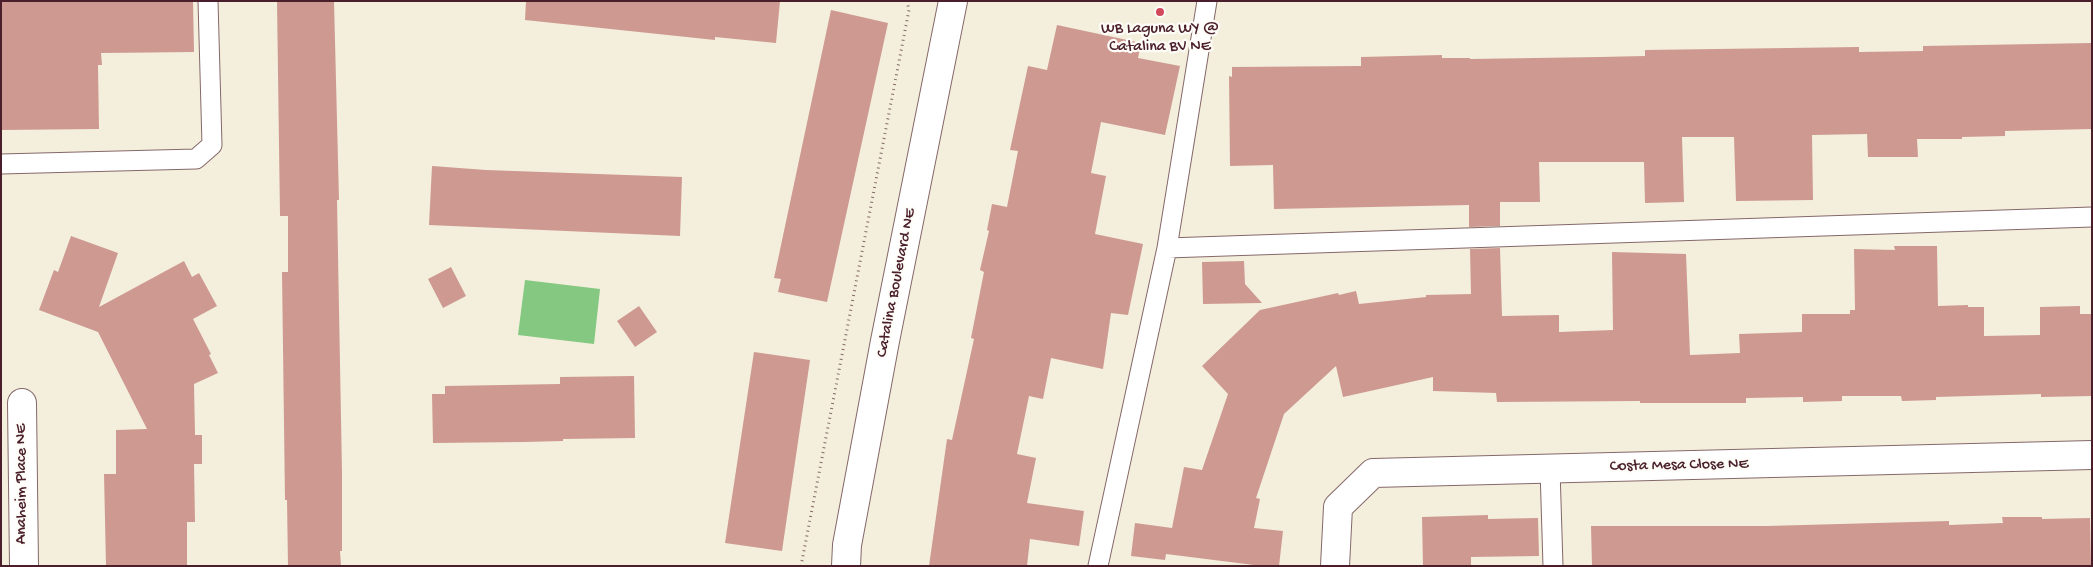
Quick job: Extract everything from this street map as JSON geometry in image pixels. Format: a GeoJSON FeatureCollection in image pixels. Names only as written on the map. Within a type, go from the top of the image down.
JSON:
{"type":"FeatureCollection","features":[{"type":"Feature","properties":{"kind":"street","name":"Catalina Boulevard NE"},"geometry":{"type":"LineString","coordinates":[[846,566],[847,545],[885,341],[953,1]]}},
{"type":"Feature","properties":{"kind":"street","name":"Anaheim Place NE"},"geometry":{"type":"LineString","coordinates":[[22,403],[24,566]]}},
{"type":"Feature","properties":{"kind":"street","name":"Costa Mesa Close NE"},"geometry":{"type":"LineString","coordinates":[[1335,566],[1338,507],[1373,473],[2092,455]]}},
{"type":"Feature","properties":{"kind":"lane"},"geometry":{"type":"LineString","coordinates":[[1,164],[196,159],[212,145],[208,1]]}},
{"type":"Feature","properties":{"kind":"lane"},"geometry":{"type":"LineString","coordinates":[[1098,566],[1167,248],[1207,1]]}},
{"type":"Feature","properties":{"kind":"lane"},"geometry":{"type":"LineString","coordinates":[[1167,248],[2092,216]]}},
{"type":"Feature","properties":{"kind":"lane"},"geometry":{"type":"LineString","coordinates":[[1550,469],[1553,566]]}},
{"type":"Feature","properties":{"kind":"path"},"geometry":{"type":"LineString","coordinates":[[800,566],[909,10],[907,1]]}},
{"type":"Feature","properties":{"kind":"green space"},"geometry":{"type":"Polygon","coordinates":[[[525,280],[600,289],[594,344],[518,335],[525,280]]]}},
{"type":"Feature","properties":{"kind":"building"},"geometry":{"type":"Polygon","coordinates":[[[1,1],[193,1],[194,52],[101,53],[102,65],[98,65],[99,129],[1,130],[1,1]]]}},
{"type":"Feature","properties":{"kind":"building"},"geometry":{"type":"Polygon","coordinates":[[[277,1],[334,1],[339,200],[337,200],[342,473],[341,566],[288,566],[287,500],[285,500],[282,272],[288,272],[288,216],[280,216],[277,1]]]}},
{"type":"Feature","properties":{"kind":"building"},"geometry":{"type":"Polygon","coordinates":[[[526,1],[780,1],[776,43],[715,37],[715,40],[525,20],[526,1]]]}},
{"type":"Feature","properties":{"kind":"building"},"geometry":{"type":"Polygon","coordinates":[[[831,10],[888,23],[827,302],[778,292],[781,279],[774,278],[831,10]]]}},
{"type":"Feature","properties":{"kind":"building"},"geometry":{"type":"Polygon","coordinates":[[[1057,25],[1141,43],[1138,58],[1180,66],[1165,135],[1101,122],[1091,173],[1106,176],[1095,234],[1143,244],[1128,315],[1111,313],[1103,369],[1051,358],[1043,399],[1029,396],[1017,454],[1036,458],[1027,503],[1084,511],[1079,546],[1030,539],[1027,566],[929,566],[947,439],[952,440],[974,339],[971,338],[984,272],[980,270],[989,231],[987,230],[992,204],[1007,207],[1018,151],[1010,150],[1028,66],[1047,70],[1057,25]]]}},
{"type":"Feature","properties":{"kind":"building"},"geometry":{"type":"Polygon","coordinates":[[[2092,43],[2092,129],[2005,131],[2005,136],[1962,137],[1962,139],[1917,139],[1918,157],[1868,157],[1867,134],[1812,135],[1813,200],[1736,201],[1734,137],[1682,137],[1684,202],[1645,203],[1644,162],[1539,162],[1540,202],[1500,202],[1500,226],[1469,227],[1469,205],[1274,209],[1273,165],[1230,166],[1229,76],[1232,77],[1232,67],[1361,66],[1361,57],[1442,55],[1442,58],[1470,59],[1600,57],[1645,56],[1645,50],[1859,47],[1859,52],[1923,51],[1923,46],[2092,43]]]}},
{"type":"Feature","properties":{"kind":"building"},"geometry":{"type":"Polygon","coordinates":[[[432,166],[486,170],[682,177],[680,236],[429,225],[432,166]]]}},
{"type":"Feature","properties":{"kind":"building"},"geometry":{"type":"Polygon","coordinates":[[[71,236],[118,253],[99,307],[184,261],[192,277],[199,273],[217,306],[193,319],[211,354],[209,355],[218,373],[194,384],[195,435],[202,435],[202,464],[194,464],[195,522],[187,522],[187,566],[106,566],[104,474],[116,474],[116,430],[147,429],[98,332],[39,310],[54,270],[58,272],[71,236]]]}},
{"type":"Feature","properties":{"kind":"building"},"geometry":{"type":"Polygon","coordinates":[[[1894,246],[1937,246],[1938,306],[1968,305],[1968,307],[1984,307],[1984,336],[2040,335],[2040,307],[2080,306],[2080,314],[2092,314],[2092,396],[2041,397],[2041,394],[1936,397],[1936,400],[1902,401],[1901,396],[1842,396],[1842,401],[1803,402],[1803,397],[1746,398],[1746,403],[1640,403],[1640,401],[1497,402],[1496,393],[1433,391],[1433,377],[1343,397],[1336,366],[1284,414],[1256,498],[1260,499],[1254,528],[1283,531],[1279,566],[1262,566],[1166,554],[1165,560],[1131,556],[1135,523],[1172,528],[1184,467],[1202,470],[1228,394],[1202,366],[1260,310],[1338,293],[1339,295],[1356,291],[1359,304],[1426,297],[1426,295],[1471,294],[1470,249],[1500,248],[1502,316],[1559,315],[1559,332],[1613,330],[1612,252],[1686,254],[1690,355],[1740,353],[1739,334],[1802,332],[1802,314],[1850,314],[1850,310],[1855,310],[1854,249],[1895,250],[1894,246]]]}},
{"type":"Feature","properties":{"kind":"building"},"geometry":{"type":"Polygon","coordinates":[[[1244,261],[1245,284],[1262,303],[1203,304],[1202,262],[1244,261]]]}},
{"type":"Feature","properties":{"kind":"building"},"geometry":{"type":"Polygon","coordinates":[[[451,267],[466,296],[443,308],[428,279],[451,267]]]}},
{"type":"Feature","properties":{"kind":"building"},"geometry":{"type":"Polygon","coordinates":[[[639,306],[657,332],[635,347],[617,321],[639,306]]]}},
{"type":"Feature","properties":{"kind":"building"},"geometry":{"type":"Polygon","coordinates":[[[754,352],[810,360],[782,551],[725,543],[754,352]]]}},
{"type":"Feature","properties":{"kind":"building"},"geometry":{"type":"Polygon","coordinates":[[[634,376],[635,438],[433,443],[432,394],[445,394],[445,386],[560,384],[560,377],[634,376]]]}},
{"type":"Feature","properties":{"kind":"building"},"geometry":{"type":"Polygon","coordinates":[[[1488,515],[1488,519],[1538,518],[1539,556],[1471,557],[1471,566],[1423,566],[1422,517],[1488,515]]]}},
{"type":"Feature","properties":{"kind":"building"},"geometry":{"type":"Polygon","coordinates":[[[2002,517],[2042,517],[2042,519],[2090,518],[2091,566],[1592,566],[1591,526],[1767,526],[1949,521],[1949,525],[2003,523],[2002,517]]]}},
{"type":"Feature","properties":{"kind":"place","name":"WB Laguna WY @ Catalina BV NE"},"geometry":{"type":"Point","coordinates":[1160,12]}}]}
